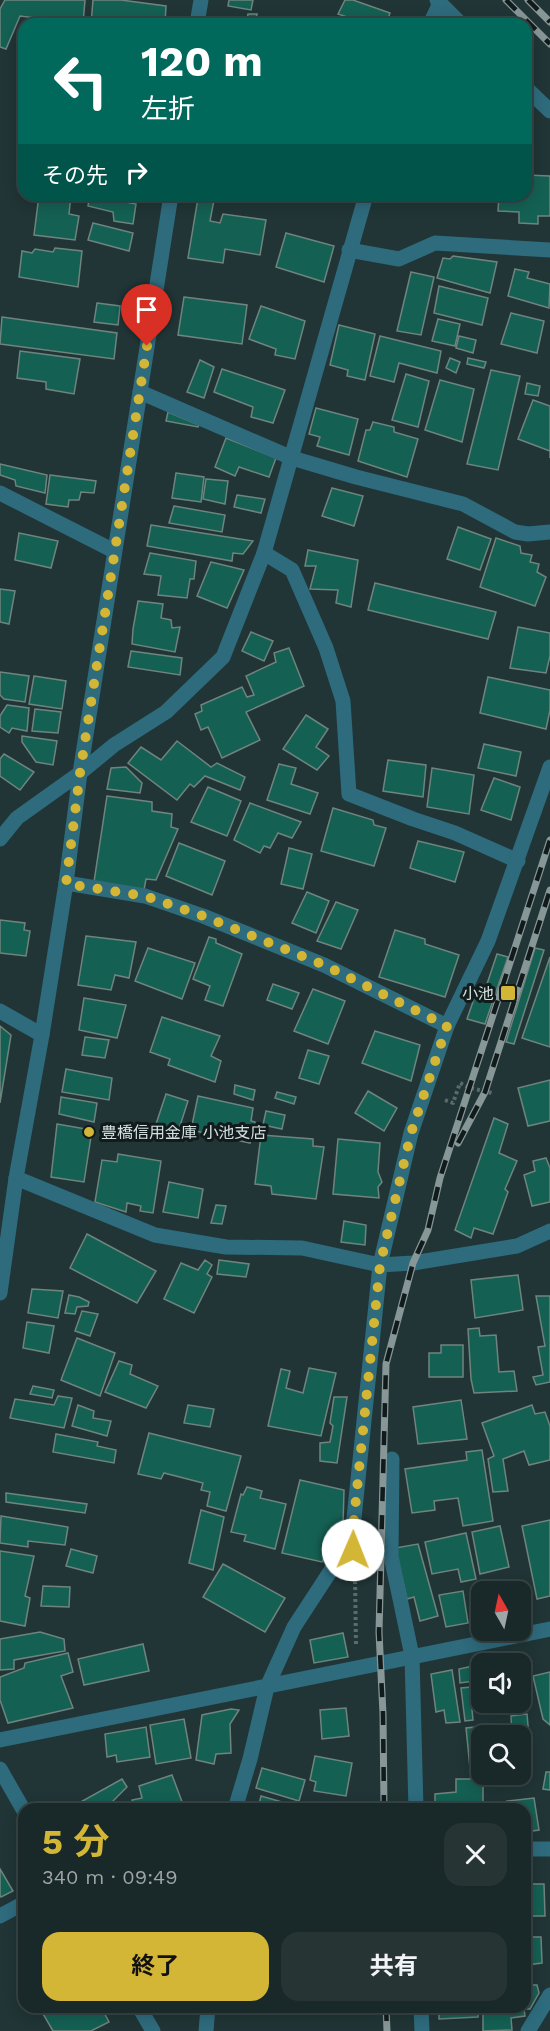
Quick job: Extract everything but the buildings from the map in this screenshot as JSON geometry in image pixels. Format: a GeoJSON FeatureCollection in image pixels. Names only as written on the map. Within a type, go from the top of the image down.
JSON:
{"type":"FeatureCollection","features":[{"type":"Feature","properties":{"kind":"street"},"geometry":{"type":"LineString","coordinates":[[198,18],[201,0]]}},
{"type":"Feature","properties":{"kind":"street"},"geometry":{"type":"LineString","coordinates":[[432,18],[438,1],[455,18]]}},
{"type":"Feature","properties":{"kind":"street"},"geometry":{"type":"LineString","coordinates":[[532,94],[550,111]]}},
{"type":"Feature","properties":{"kind":"street"},"geometry":{"type":"LineString","coordinates":[[0,1293],[16,1178],[66,884],[80,773],[170,201]]}},
{"type":"Feature","properties":{"kind":"street"},"geometry":{"type":"LineString","coordinates":[[0,839],[17,818],[80,773],[114,745],[166,712],[223,657],[264,553],[364,201]]}},
{"type":"Feature","properties":{"kind":"street"},"geometry":{"type":"LineString","coordinates":[[349,250],[399,259],[435,243],[550,250]]}},
{"type":"Feature","properties":{"kind":"street"},"geometry":{"type":"LineString","coordinates":[[140,392],[292,458],[463,504],[514,532],[528,534],[550,532]]}},
{"type":"Feature","properties":{"kind":"street"},"geometry":{"type":"LineString","coordinates":[[0,493],[114,551]]}},
{"type":"Feature","properties":{"kind":"street"},"geometry":{"type":"LineString","coordinates":[[264,553],[292,570],[326,648],[343,701],[349,794],[413,819],[455,832],[518,861]]}},
{"type":"Feature","properties":{"kind":"street"},"geometry":{"type":"LineString","coordinates":[[237,1803],[267,1687],[294,1627],[352,1538],[380,1265],[411,1133],[447,1026],[488,941],[550,767]]}},
{"type":"Feature","properties":{"kind":"street"},"geometry":{"type":"LineString","coordinates":[[66,884],[145,896],[203,916],[324,965],[447,1026]]}},
{"type":"Feature","properties":{"kind":"street"},"geometry":{"type":"LineString","coordinates":[[0,1011],[42,1035]]}},
{"type":"Feature","properties":{"kind":"street"},"geometry":{"type":"LineString","coordinates":[[16,1178],[155,1235],[226,1247],[302,1248],[380,1265],[413,1263],[518,1246],[550,1231]]}},
{"type":"Feature","properties":{"kind":"street"},"geometry":{"type":"LineString","coordinates":[[392,1459],[391,1556],[412,1656],[416,1803]]}},
{"type":"Feature","properties":{"kind":"street"},"geometry":{"type":"LineString","coordinates":[[0,1740],[550,1629]]}},
{"type":"Feature","properties":{"kind":"street"},"geometry":{"type":"LineString","coordinates":[[0,1769],[19,1803]]}},
{"type":"Feature","properties":{"kind":"street"},"geometry":{"type":"LineString","coordinates":[[531,1849],[550,1849]]}},
{"type":"Feature","properties":{"kind":"street"},"geometry":{"type":"LineString","coordinates":[[0,1916],[18,1906]]}},
{"type":"Feature","properties":{"kind":"street"},"geometry":{"type":"LineString","coordinates":[[528,2031],[550,1995]]}},
{"type":"Feature","properties":{"kind":"street"},"geometry":{"type":"LineString","coordinates":[[142,2013],[153,2031]]}},
{"type":"Feature","properties":{"kind":"street"},"geometry":{"type":"LineString","coordinates":[[206,2031],[208,2013]]}},
{"type":"Feature","properties":{"kind":"street"},"geometry":{"type":"LineString","coordinates":[[421,2013],[422,2031]]}},
{"type":"Feature","properties":{"kind":"path"},"geometry":{"type":"LineString","coordinates":[[425,1091],[453,1103],[460,1083],[492,1093]]}},
{"type":"Feature","properties":{"kind":"path"},"geometry":{"type":"LineString","coordinates":[[352,1538],[355,1562],[357,1667]]}},
{"type":"Feature","properties":{"kind":"railway"},"geometry":{"type":"LineString","coordinates":[[506,0],[524,18]]}},
{"type":"Feature","properties":{"kind":"railway"},"geometry":{"type":"LineString","coordinates":[[528,0],[550,22]]}},
{"type":"Feature","properties":{"kind":"railway"},"geometry":{"type":"LineString","coordinates":[[532,26],[550,44]]}},
{"type":"Feature","properties":{"kind":"railway"},"geometry":{"type":"LineString","coordinates":[[384,1803],[379,1632],[386,1364],[413,1263],[428,1230],[440,1178],[550,840]]}},
{"type":"Feature","properties":{"kind":"railway"},"geometry":{"type":"LineString","coordinates":[[458,1143],[485,1092],[550,890]]}},
{"type":"Feature","properties":{"kind":"railway"},"geometry":{"type":"LineString","coordinates":[[386,2013],[387,2031]]}},
{"type":"Feature","properties":{"kind":"place","name":"小池"},"geometry":{"type":"Point","coordinates":[508,993]}},
{"type":"Feature","properties":{"kind":"place","name":"豊橋信用金庫 小池支店"},"geometry":{"type":"Point","coordinates":[89,1132]}},
{"type":"Feature","properties":{"kind":"route"},"geometry":{"type":"LineString","coordinates":[[147,346],[80,773],[66,884],[145,896],[203,916],[324,965],[447,1026],[411,1133],[380,1265],[352,1538],[353,1550]]}}]}
